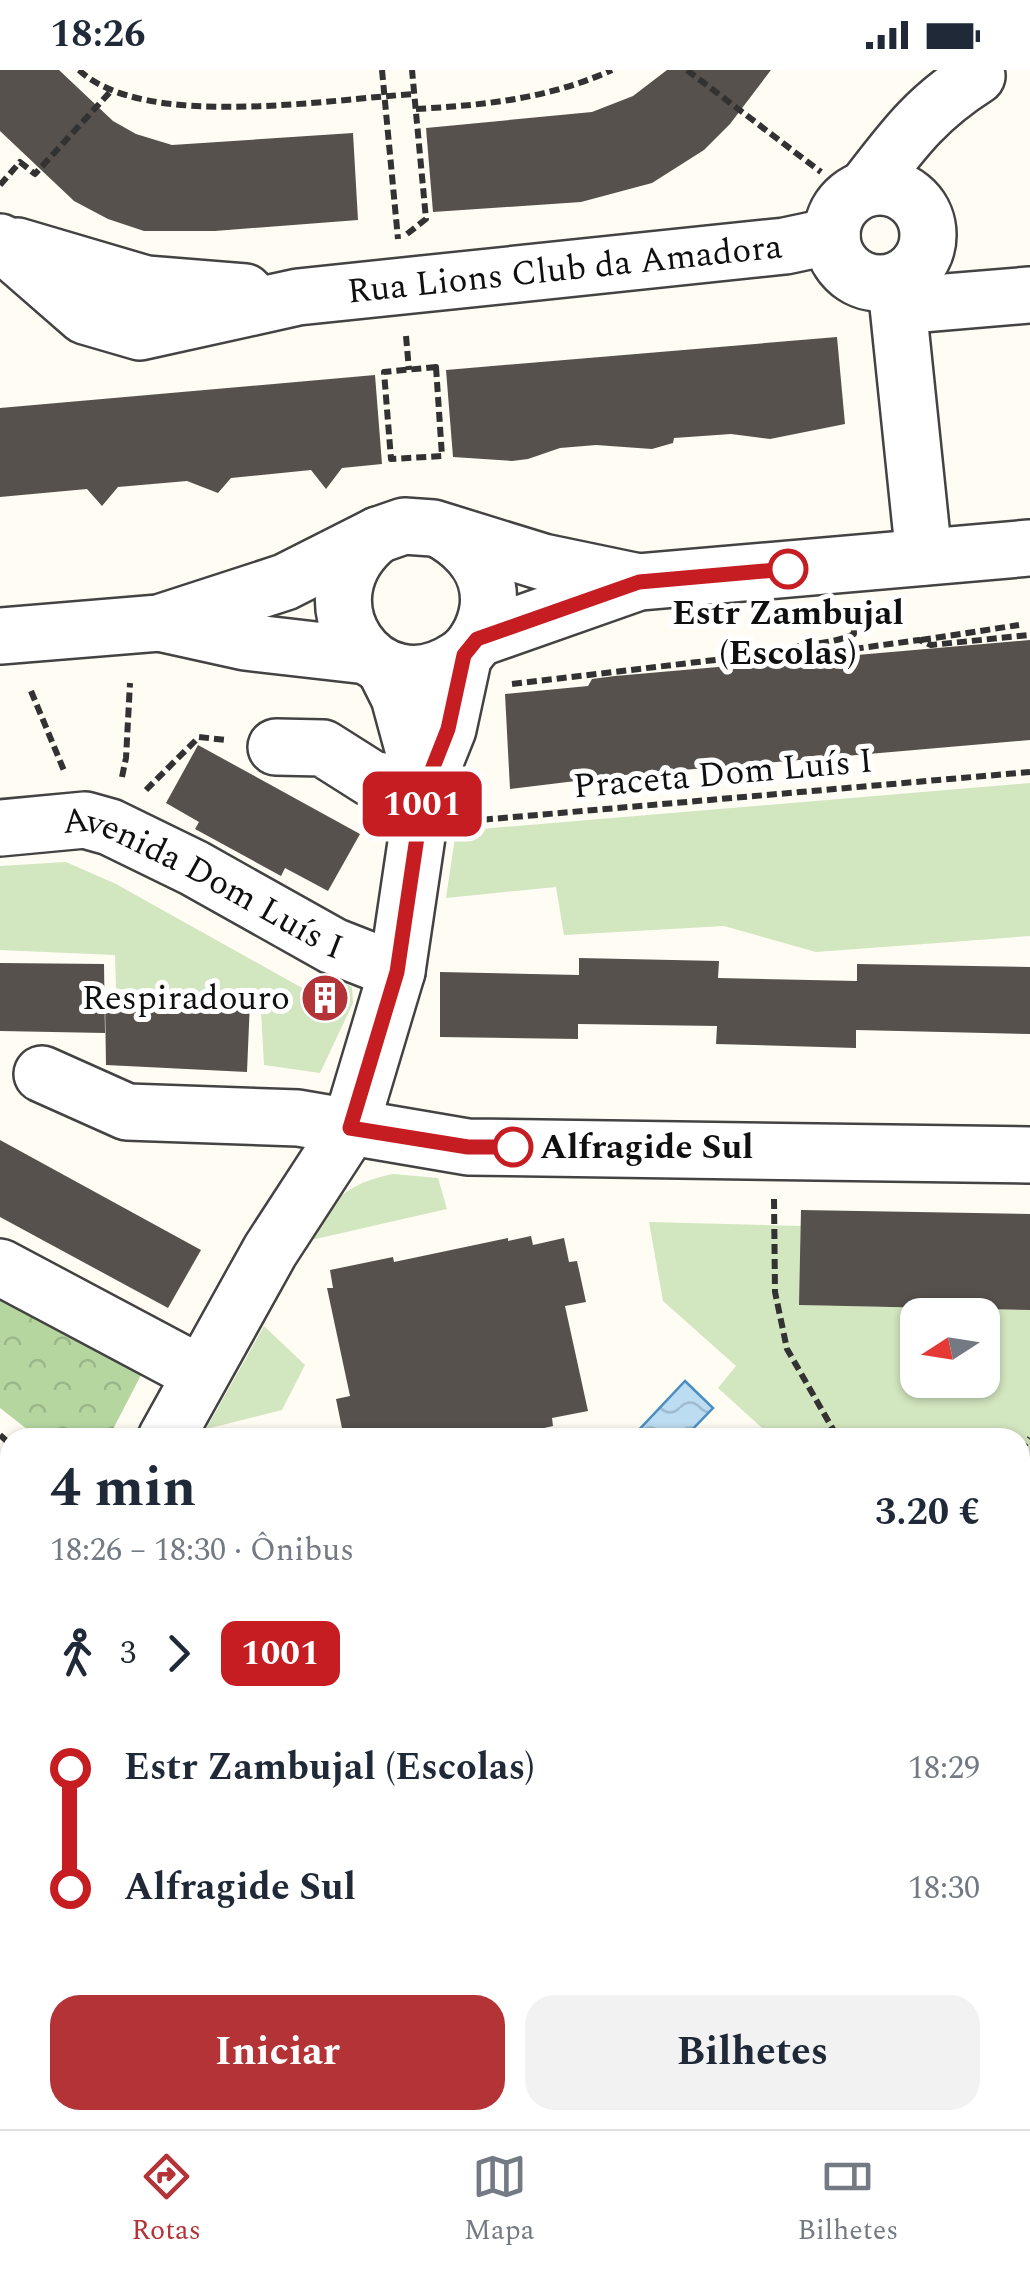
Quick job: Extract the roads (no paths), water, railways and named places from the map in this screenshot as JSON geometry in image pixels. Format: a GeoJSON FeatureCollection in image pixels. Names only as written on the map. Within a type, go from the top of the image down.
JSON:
{"type":"FeatureCollection","features":[{"type":"Feature","properties":{"kind":"street"},"geometry":{"type":"LineString","coordinates":[[980,73],[919,120],[850,207],[834,252],[855,276],[881,284],[895,294],[1030,295]]}},
{"type":"Feature","properties":{"kind":"street"},"geometry":{"type":"LineString","coordinates":[[921,209],[946,125],[980,73]]}},
{"type":"Feature","properties":{"kind":"street"},"geometry":{"type":"LineString","coordinates":[[850,207],[897,189],[911,197],[928,224],[923,256],[895,294],[924,558]]}},
{"type":"Feature","properties":{"kind":"street","name":"Rua Lions Club da Amadora"},"geometry":{"type":"LineString","coordinates":[[0,242],[146,284],[298,297],[784,246],[850,207]]}},
{"type":"Feature","properties":{"kind":"street"},"geometry":{"type":"LineString","coordinates":[[0,636],[159,622],[285,582],[378,535],[418,525],[543,562],[639,582],[1030,548]]}},
{"type":"Feature","properties":{"kind":"street"},"geometry":{"type":"LineString","coordinates":[[446,533],[464,544],[478,560],[486,579],[489,600],[481,660]]}},
{"type":"Feature","properties":{"kind":"street"},"geometry":{"type":"LineString","coordinates":[[376,661],[345,622],[342,602],[351,564],[378,535]]}},
{"type":"Feature","properties":{"kind":"street"},"geometry":{"type":"LineString","coordinates":[[159,622],[245,642],[376,661],[405,673],[428,672],[481,660],[639,582]]}},
{"type":"Feature","properties":{"kind":"street","name":"Avenida Dom Luís I"},"geometry":{"type":"LineString","coordinates":[[171,1428],[270,1251],[350,1128],[397,972],[422,807],[448,729],[481,660]]}},
{"type":"Feature","properties":{"kind":"street","name":"Avenida Dom Luís I"},"geometry":{"type":"LineString","coordinates":[[376,661],[399,696],[409,728],[422,807]]}},
{"type":"Feature","properties":{"kind":"street"},"geometry":{"type":"LineString","coordinates":[[276,746],[323,748],[422,807]]}},
{"type":"Feature","properties":{"kind":"street","name":"Avenida Dom Luís I"},"geometry":{"type":"LineString","coordinates":[[0,828],[98,823],[194,868],[333,946],[397,972]]}},
{"type":"Feature","properties":{"kind":"street"},"geometry":{"type":"LineString","coordinates":[[42,1074],[127,1112],[298,1118],[468,1147],[1030,1155]]}},
{"type":"Feature","properties":{"kind":"street"},"geometry":{"type":"LineString","coordinates":[[0,1266],[201,1374]]}},
{"type":"Feature","properties":{"kind":"water"},"geometry":{"type":"Polygon","coordinates":[[[685,1381],[713,1408],[694,1428],[641,1428],[685,1381]]]}},
{"type":"Feature","properties":{"kind":"place","name":"Estr Zambujal (Escolas)"},"geometry":{"type":"Point","coordinates":[788,569]}},
{"type":"Feature","properties":{"kind":"place","name":"Respiradouro"},"geometry":{"type":"Point","coordinates":[325,998]}},
{"type":"Feature","properties":{"kind":"place","name":"Alfragide Sul"},"geometry":{"type":"Point","coordinates":[513,1147]}}]}
